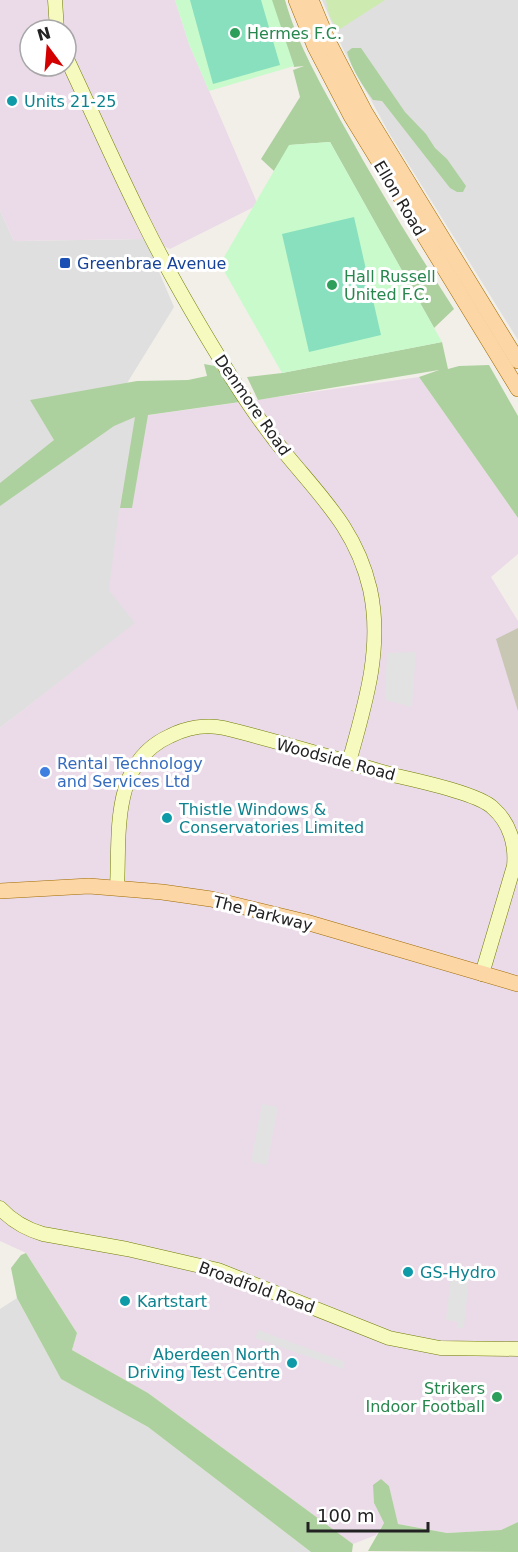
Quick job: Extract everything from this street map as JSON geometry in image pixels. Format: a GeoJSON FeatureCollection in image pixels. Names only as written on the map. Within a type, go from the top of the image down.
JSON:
{"type":"FeatureCollection","features":[{"type":"Feature","properties":{"kind":"main road","name":"Ellon Road"},"geometry":{"type":"LineString","coordinates":[[296,0],[315,47],[351,116],[518,389]]}},
{"type":"Feature","properties":{"kind":"main road","name":"Ellon Road"},"geometry":{"type":"LineString","coordinates":[[311,0],[328,41],[365,112],[518,361]]}},
{"type":"Feature","properties":{"kind":"main road","name":"The Parkway"},"geometry":{"type":"LineString","coordinates":[[0,891],[89,886],[211,899],[255,909],[518,984]]}},
{"type":"Feature","properties":{"kind":"street"},"geometry":{"type":"LineString","coordinates":[[55,0],[56,18]]}},
{"type":"Feature","properties":{"kind":"street","name":"Denmore Road"},"geometry":{"type":"LineString","coordinates":[[76,78],[143,222],[204,333],[269,432],[335,512],[357,552],[369,588],[375,632],[369,688],[349,762]]}},
{"type":"Feature","properties":{"kind":"street","name":"Woodside Road"},"geometry":{"type":"LineString","coordinates":[[117,888],[120,821],[126,781],[141,758],[164,738],[193,728],[217,726],[485,802],[492,807],[506,822],[514,849],[514,866],[482,974]]}},
{"type":"Feature","properties":{"kind":"street","name":"Broadfold Road"},"geometry":{"type":"LineString","coordinates":[[0,1208],[11,1219],[29,1230],[174,1258],[218,1270],[389,1338],[440,1348],[518,1349]]}},
{"type":"Feature","properties":{"kind":"shaded area"},"geometry":{"type":"Polygon","coordinates":[[[0,0],[175,0],[189,44],[258,205],[170,249],[145,239],[14,241],[0,210],[0,0]]]}},
{"type":"Feature","properties":{"kind":"shaded area"},"geometry":{"type":"Polygon","coordinates":[[[322,0],[518,0],[518,340],[389,133],[343,49],[322,0]]]}},
{"type":"Feature","properties":{"kind":"shaded area"},"geometry":{"type":"Polygon","coordinates":[[[0,210],[14,241],[145,239],[174,307],[124,388],[135,417],[136,623],[0,728],[0,210]]]}},
{"type":"Feature","properties":{"kind":"shaded area"},"geometry":{"type":"Polygon","coordinates":[[[419,377],[518,518],[518,554],[491,577],[518,621],[518,1522],[501,1530],[447,1533],[398,1524],[374,1503],[384,1523],[376,1535],[353,1544],[148,1393],[72,1350],[77,1333],[26,1253],[0,1241],[0,728],[135,623],[109,590],[119,511],[135,417],[419,377]]]}},
{"type":"Feature","properties":{"kind":"shaded area"},"geometry":{"type":"Polygon","coordinates":[[[518,628],[518,711],[496,639],[518,628]]]}},
{"type":"Feature","properties":{"kind":"shaded area"},"geometry":{"type":"Polygon","coordinates":[[[416,652],[412,707],[385,700],[387,653],[416,652]]]}},
{"type":"Feature","properties":{"kind":"shaded area"},"geometry":{"type":"Polygon","coordinates":[[[262,1104],[278,1107],[267,1165],[251,1162],[262,1104]]]}},
{"type":"Feature","properties":{"kind":"shaded area"},"geometry":{"type":"Polygon","coordinates":[[[451,1275],[469,1277],[464,1328],[457,1328],[458,1322],[446,1320],[451,1275]]]}},
{"type":"Feature","properties":{"kind":"shaded area"},"geometry":{"type":"Polygon","coordinates":[[[17,1298],[61,1379],[148,1427],[311,1552],[0,1552],[0,1309],[17,1298]]]}},
{"type":"Feature","properties":{"kind":"shaded area"},"geometry":{"type":"Polygon","coordinates":[[[258,1330],[345,1362],[343,1369],[255,1338],[258,1330]]]}},
{"type":"Feature","properties":{"kind":"green space","name":"Hermes F.C."},"geometry":{"type":"Polygon","coordinates":[[[175,0],[272,0],[294,66],[209,91],[189,44],[175,0]]]}},
{"type":"Feature","properties":{"kind":"green space","name":"Hermes F.C."},"geometry":{"type":"Polygon","coordinates":[[[190,0],[261,0],[280,65],[213,84],[190,0]]]}},
{"type":"Feature","properties":{"kind":"green space"},"geometry":{"type":"Polygon","coordinates":[[[271,0],[285,0],[304,50],[328,97],[384,197],[454,309],[434,328],[330,142],[290,145],[274,171],[261,159],[300,97],[293,70],[304,66],[294,67],[271,0]]]}},
{"type":"Feature","properties":{"kind":"green space"},"geometry":{"type":"Polygon","coordinates":[[[326,0],[385,0],[340,29],[332,20],[326,0]]]}},
{"type":"Feature","properties":{"kind":"green space"},"geometry":{"type":"Polygon","coordinates":[[[352,48],[361,48],[405,112],[447,159],[466,186],[463,192],[450,188],[382,101],[373,100],[358,78],[349,59],[347,52],[352,48]]]}},
{"type":"Feature","properties":{"kind":"green space"},"geometry":{"type":"Polygon","coordinates":[[[330,142],[442,342],[282,373],[220,264],[289,145],[330,142]]]}},
{"type":"Feature","properties":{"kind":"green space","name":"Hall Russell United F.C."},"geometry":{"type":"Polygon","coordinates":[[[354,217],[381,335],[309,352],[282,234],[354,217]]]}},
{"type":"Feature","properties":{"kind":"green space"},"geometry":{"type":"Polygon","coordinates":[[[442,342],[448,369],[459,366],[489,365],[518,416],[518,518],[419,377],[439,370],[258,400],[247,377],[282,373],[442,342]]]}},
{"type":"Feature","properties":{"kind":"green space"},"geometry":{"type":"Polygon","coordinates":[[[204,364],[215,366],[240,402],[148,415],[132,508],[120,508],[135,417],[114,426],[0,506],[0,483],[54,440],[30,400],[137,381],[188,380],[207,376],[204,364]]]}},
{"type":"Feature","properties":{"kind":"green space"},"geometry":{"type":"Polygon","coordinates":[[[26,1253],[77,1333],[72,1350],[148,1393],[353,1544],[352,1552],[311,1552],[148,1427],[61,1379],[17,1298],[11,1268],[21,1255],[26,1253]]]}},
{"type":"Feature","properties":{"kind":"green space"},"geometry":{"type":"Polygon","coordinates":[[[381,1479],[389,1486],[398,1524],[447,1533],[501,1530],[518,1522],[518,1552],[368,1551],[384,1523],[374,1503],[373,1485],[381,1479]]]}},
{"type":"Feature","properties":{"kind":"place","name":"Hermes F.C."},"geometry":{"type":"Point","coordinates":[235,33]}},
{"type":"Feature","properties":{"kind":"place","name":"Units 21-25"},"geometry":{"type":"Point","coordinates":[12,101]}},
{"type":"Feature","properties":{"kind":"place","name":"Greenbrae Avenue"},"geometry":{"type":"Point","coordinates":[65,263]}},
{"type":"Feature","properties":{"kind":"place","name":"Hall Russell United F.C."},"geometry":{"type":"Point","coordinates":[332,285]}},
{"type":"Feature","properties":{"kind":"place","name":"Rental Technology and Services Ltd"},"geometry":{"type":"Point","coordinates":[45,772]}},
{"type":"Feature","properties":{"kind":"place","name":"Thistle Windows & Conservatories Limited"},"geometry":{"type":"Point","coordinates":[167,818]}},
{"type":"Feature","properties":{"kind":"place","name":"GS-Hydro"},"geometry":{"type":"Point","coordinates":[408,1272]}},
{"type":"Feature","properties":{"kind":"place","name":"Kartstart"},"geometry":{"type":"Point","coordinates":[125,1301]}},
{"type":"Feature","properties":{"kind":"place","name":"Aberdeen North Driving Test Centre"},"geometry":{"type":"Point","coordinates":[292,1363]}},
{"type":"Feature","properties":{"kind":"place","name":"Strikers Indoor Football"},"geometry":{"type":"Point","coordinates":[497,1397]}}]}
